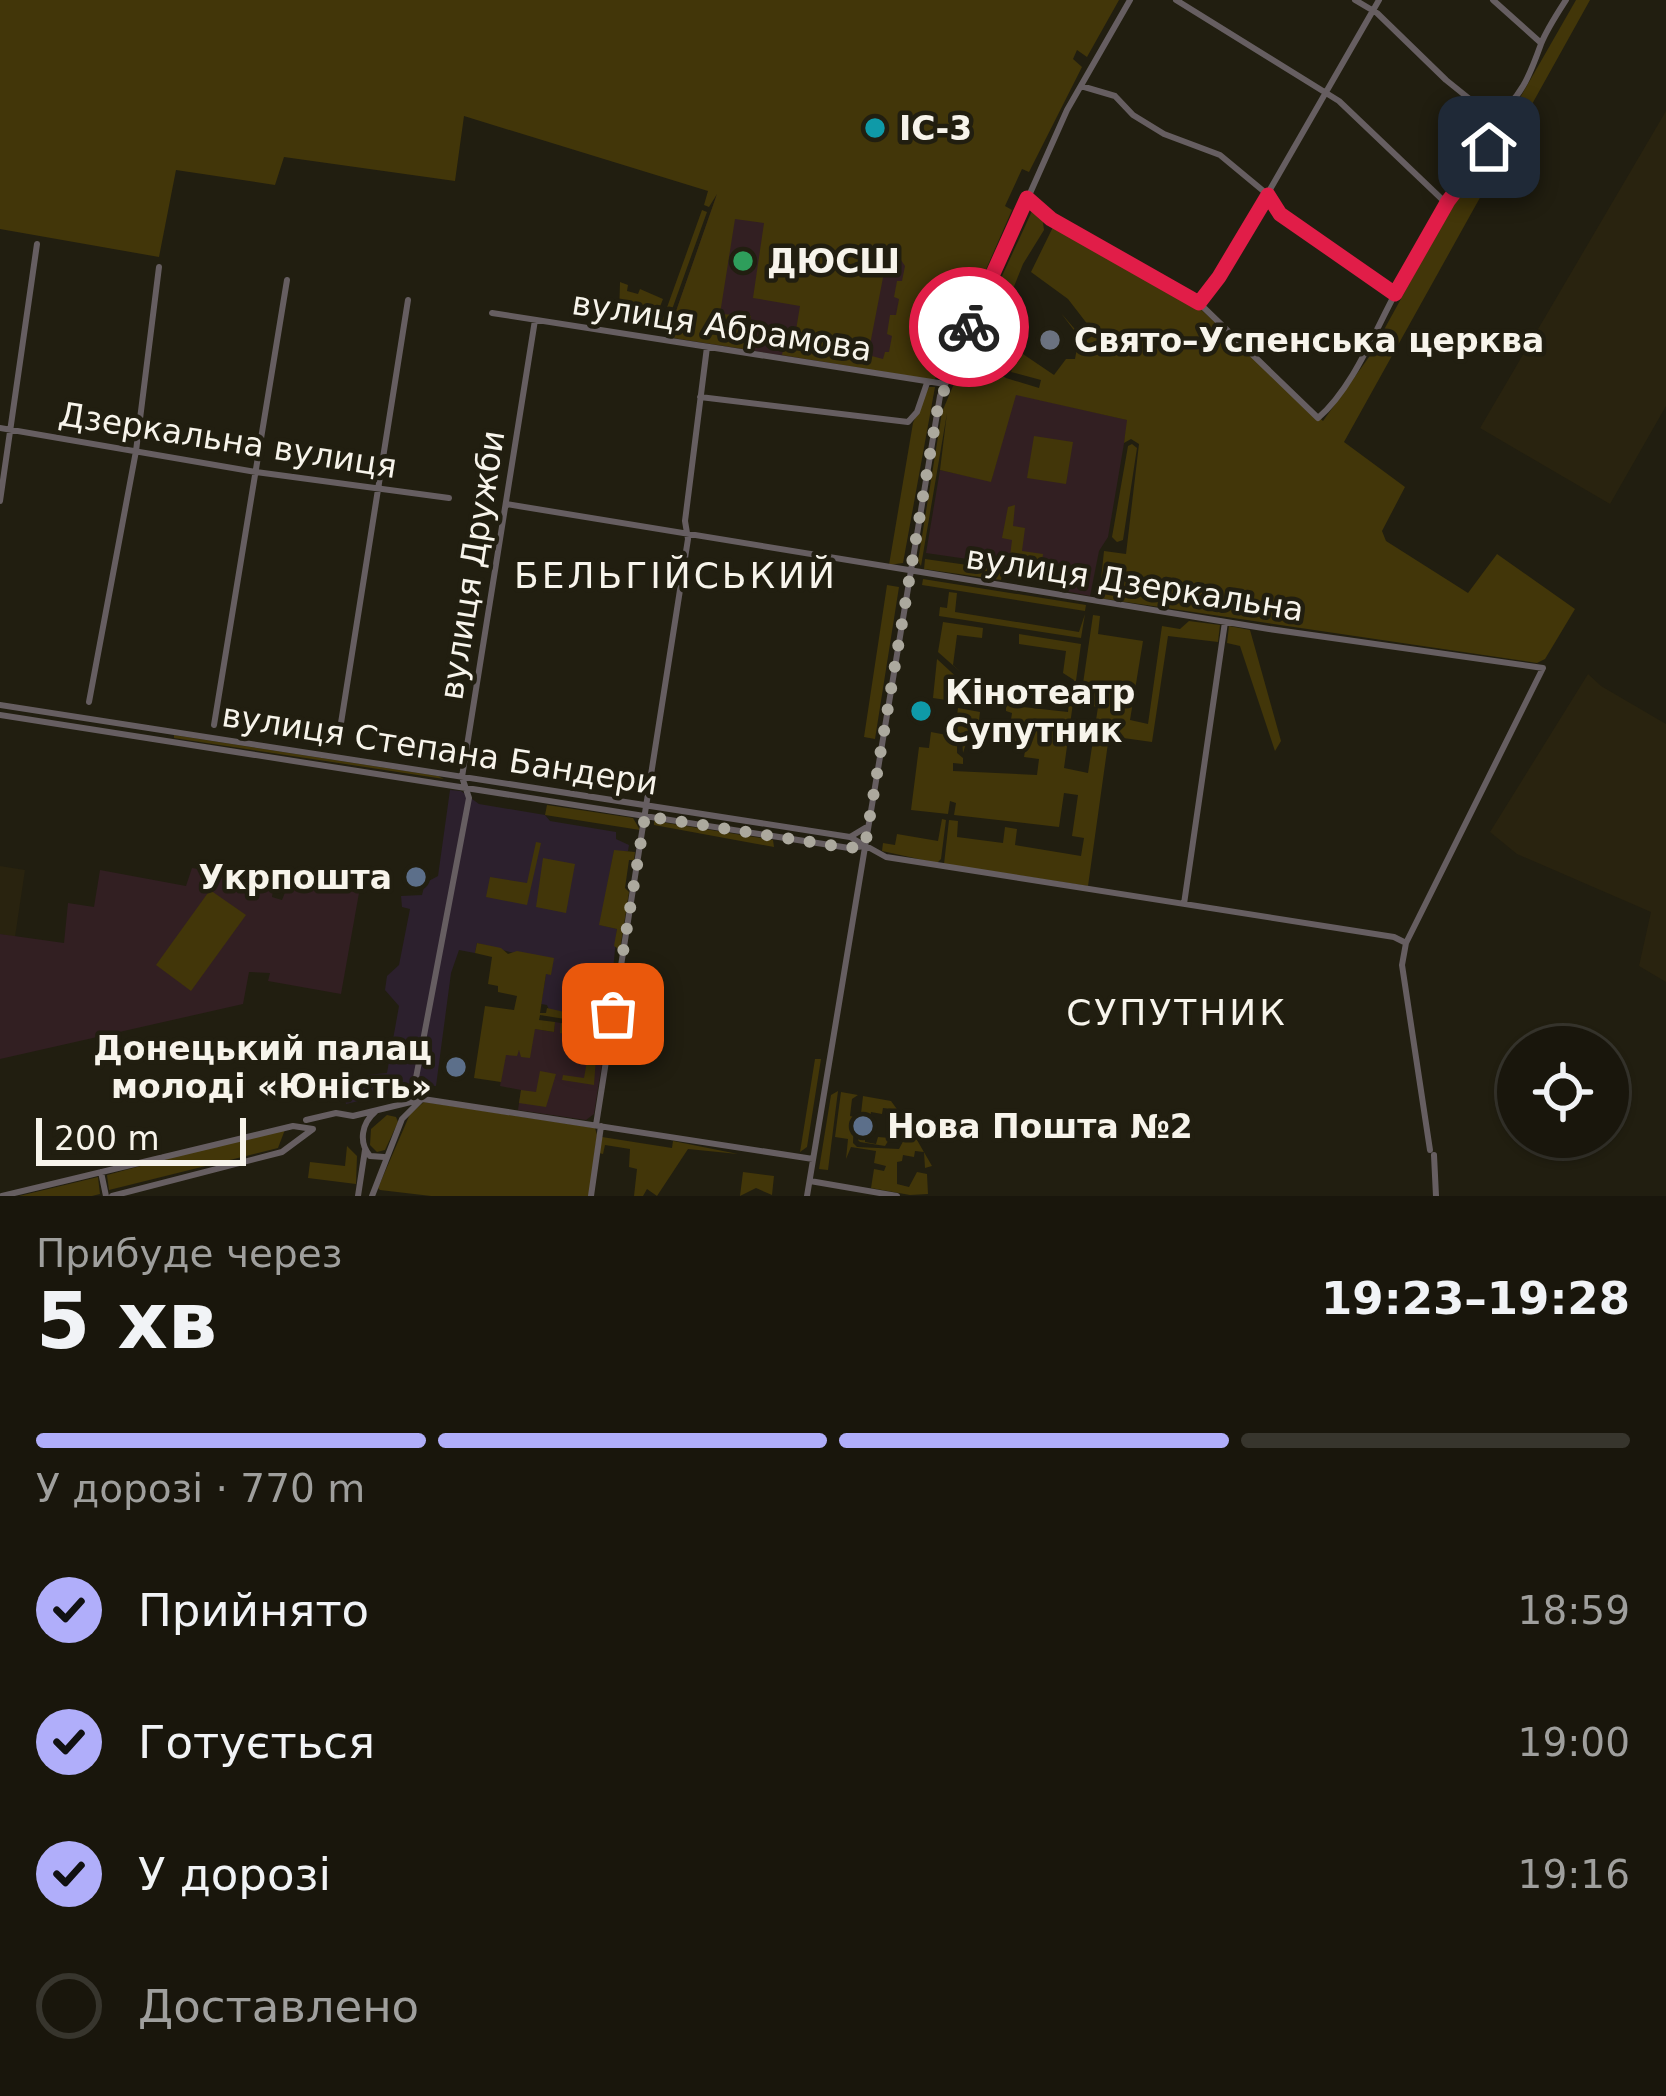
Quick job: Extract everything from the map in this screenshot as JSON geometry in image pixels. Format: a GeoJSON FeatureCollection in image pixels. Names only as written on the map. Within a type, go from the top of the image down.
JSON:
{"type":"FeatureCollection","features":[{"type":"Feature","properties":{"kind":"street"},"geometry":{"type":"LineString","coordinates":[[807,1196],[909,571],[945,384],[1027,198],[1081,86],[1130,0]]}},
{"type":"Feature","properties":{"kind":"street"},"geometry":{"type":"LineString","coordinates":[[1176,0],[1355,115],[1447,204]]}},
{"type":"Feature","properties":{"kind":"street"},"geometry":{"type":"LineString","coordinates":[[1027,198],[1051,219],[1199,303],[1318,418],[1362,362],[1447,204],[1495,138],[1492,117],[1374,11],[1355,0]]}},
{"type":"Feature","properties":{"kind":"street"},"geometry":{"type":"LineString","coordinates":[[1199,303],[1268,195],[1379,0]]}},
{"type":"Feature","properties":{"kind":"street"},"geometry":{"type":"LineString","coordinates":[[1493,0],[1541,44]]}},
{"type":"Feature","properties":{"kind":"street"},"geometry":{"type":"LineString","coordinates":[[1492,117],[1523,87],[1566,0]]}},
{"type":"Feature","properties":{"kind":"street"},"geometry":{"type":"LineString","coordinates":[[1081,86],[1115,96],[1133,115],[1164,134],[1220,155],[1268,195],[1280,214],[1395,294]]}},
{"type":"Feature","properties":{"kind":"street"},"geometry":{"type":"LineString","coordinates":[[0,501],[37,244]]}},
{"type":"Feature","properties":{"kind":"street"},"geometry":{"type":"LineString","coordinates":[[89,702],[136,451],[159,267]]}},
{"type":"Feature","properties":{"kind":"street"},"geometry":{"type":"LineString","coordinates":[[214,724],[287,280]]}},
{"type":"Feature","properties":{"kind":"street"},"geometry":{"type":"LineString","coordinates":[[338,742],[408,300]]}},
{"type":"Feature","properties":{"kind":"street","name":"вулиця Абрамова"},"geometry":{"type":"LineString","coordinates":[[492,313],[945,384]]}},
{"type":"Feature","properties":{"kind":"street","name":"вулиця Дружби"},"geometry":{"type":"LineString","coordinates":[[462,777],[536,320]]}},
{"type":"Feature","properties":{"kind":"street"},"geometry":{"type":"LineString","coordinates":[[591,1196],[687,533],[707,347]]}},
{"type":"Feature","properties":{"kind":"street"},"geometry":{"type":"LineString","coordinates":[[700,397],[908,422],[917,412],[927,382]]}},
{"type":"Feature","properties":{"kind":"street","name":"Дзеркальна вулиця"},"geometry":{"type":"LineString","coordinates":[[0,428],[256,472],[449,498]]}},
{"type":"Feature","properties":{"kind":"street","name":"вулиця Дзеркальна"},"geometry":{"type":"LineString","coordinates":[[506,504],[1225,622],[1544,668],[1406,944]]}},
{"type":"Feature","properties":{"kind":"street"},"geometry":{"type":"LineString","coordinates":[[1184,904],[1225,622]]}},
{"type":"Feature","properties":{"kind":"street","name":"вулиця Степана Бандери"},"geometry":{"type":"LineString","coordinates":[[0,705],[850,837]]}},
{"type":"Feature","properties":{"kind":"street","name":"вулиця Степана Бандери"},"geometry":{"type":"LineString","coordinates":[[0,715],[849,848],[865,846]]}},
{"type":"Feature","properties":{"kind":"street"},"geometry":{"type":"LineString","coordinates":[[167,741],[169,731]]}},
{"type":"Feature","properties":{"kind":"street"},"geometry":{"type":"LineString","coordinates":[[412,1099],[468,788],[462,777]]}},
{"type":"Feature","properties":{"kind":"street"},"geometry":{"type":"LineString","coordinates":[[868,826],[850,837],[886,857],[1394,937],[1406,944],[1402,965],[1436,1196]]}},
{"type":"Feature","properties":{"kind":"street"},"geometry":{"type":"LineString","coordinates":[[782,837],[784,827]]}},
{"type":"Feature","properties":{"kind":"street"},"geometry":{"type":"LineString","coordinates":[[849,848],[862,863]]}},
{"type":"Feature","properties":{"kind":"street"},"geometry":{"type":"LineString","coordinates":[[372,1196],[406,1112],[423,1099]]}},
{"type":"Feature","properties":{"kind":"street"},"geometry":{"type":"LineString","coordinates":[[306,1120],[336,1113],[353,1116],[423,1099],[813,1159]]}},
{"type":"Feature","properties":{"kind":"street"},"geometry":{"type":"LineString","coordinates":[[388,1107],[400,1114],[401,1123]]}},
{"type":"Feature","properties":{"kind":"street"},"geometry":{"type":"LineString","coordinates":[[363,1132],[378,1110]]}},
{"type":"Feature","properties":{"kind":"street"},"geometry":{"type":"LineString","coordinates":[[353,1116],[363,1132],[365,1150],[358,1196]]}},
{"type":"Feature","properties":{"kind":"street"},"geometry":{"type":"LineString","coordinates":[[2,1196],[101,1172],[293,1126],[314,1129],[282,1152],[109,1196],[101,1172]]}},
{"type":"Feature","properties":{"kind":"street"},"geometry":{"type":"LineString","coordinates":[[365,1150],[376,1158],[386,1155]]}},
{"type":"Feature","properties":{"kind":"street"},"geometry":{"type":"LineString","coordinates":[[810,1181],[897,1196]]}},
{"type":"Feature","properties":{"kind":"shaded area"},"geometry":{"type":"Polygon","coordinates":[[[0,0],[1119,0],[1087,57],[1077,50],[1073,59],[1082,67],[1029,172],[1022,169],[1005,206],[1012,210],[949,354],[940,350],[931,367],[940,372],[934,380],[782,355],[785,341],[794,342],[800,306],[753,298],[764,223],[735,219],[720,314],[751,316],[748,335],[756,337],[750,350],[667,337],[717,194],[709,207],[704,205],[708,191],[464,116],[455,181],[284,157],[275,185],[176,170],[159,257],[0,229],[0,0]],[[887,257],[868,355],[883,359],[892,336],[887,334],[890,315],[896,315],[899,299],[894,297],[897,281],[902,281],[905,266],[887,257]]]}},
{"type":"Feature","properties":{"kind":"shaded area"},"geometry":{"type":"Polygon","coordinates":[[[1576,0],[1590,0],[1344,442],[1405,487],[1382,531],[1386,541],[1468,593],[1497,554],[1575,609],[1545,659],[1537,663],[1099,598],[1104,551],[1126,554],[1139,444],[1131,439],[1124,443],[1127,420],[1016,395],[991,482],[940,470],[947,413],[921,566],[918,561],[942,412],[975,334],[980,336],[984,328],[1025,310],[1024,318],[1001,342],[1004,345],[1009,339],[1017,349],[1007,371],[998,368],[996,372],[1039,388],[1041,380],[1011,372],[1020,352],[1054,375],[1066,359],[1075,359],[1079,337],[1061,313],[1085,341],[1095,334],[1068,299],[1031,272],[1053,227],[1058,225],[1196,305],[1323,421],[1369,357],[1452,206],[1576,0]]]}},
{"type":"Feature","properties":{"kind":"shaded area"},"geometry":{"type":"Polygon","coordinates":[[[1666,111],[1666,406],[1610,504],[1480,428],[1666,111]]]}},
{"type":"Feature","properties":{"kind":"shaded area"},"geometry":{"type":"Polygon","coordinates":[[[717,194],[920,248],[903,375],[667,337],[717,194]]]}},
{"type":"Feature","properties":{"kind":"shaded area"},"geometry":{"type":"Polygon","coordinates":[[[702,210],[707,212],[665,329],[660,327],[702,210]]]}},
{"type":"Feature","properties":{"kind":"shaded area"},"geometry":{"type":"Polygon","coordinates":[[[1032,211],[1042,216],[1044,230],[1023,264],[1007,304],[1011,310],[978,328],[1032,211]]]}},
{"type":"Feature","properties":{"kind":"shaded area"},"geometry":{"type":"Polygon","coordinates":[[[620,282],[628,285],[627,291],[638,294],[640,289],[663,299],[654,322],[619,316],[620,282]]]}},
{"type":"Feature","properties":{"kind":"shaded area"},"geometry":{"type":"Polygon","coordinates":[[[929,387],[935,387],[903,563],[889,565],[913,423],[929,387]]]}},
{"type":"Feature","properties":{"kind":"shaded area"},"geometry":{"type":"Polygon","coordinates":[[[1015,394],[1128,420],[1108,537],[1099,551],[1090,596],[1065,591],[1068,572],[1058,563],[1031,559],[1030,564],[1009,565],[926,553],[940,470],[991,481],[1015,394]]]}},
{"type":"Feature","properties":{"kind":"shaded area"},"geometry":{"type":"Polygon","coordinates":[[[1034,436],[1073,442],[1066,484],[1027,478],[1034,436]]]}},
{"type":"Feature","properties":{"kind":"shaded area"},"geometry":{"type":"Polygon","coordinates":[[[1132,444],[1137,448],[1123,540],[1117,542],[1112,537],[1132,444]]]}},
{"type":"Feature","properties":{"kind":"shaded area"},"geometry":{"type":"Polygon","coordinates":[[[1015,505],[1013,526],[1025,528],[1022,551],[1043,554],[1042,561],[1009,565],[1012,540],[1002,538],[1008,507],[1015,505]]]}},
{"type":"Feature","properties":{"kind":"shaded area"},"geometry":{"type":"Polygon","coordinates":[[[925,559],[1003,570],[1001,580],[924,569],[925,559]]]}},
{"type":"Feature","properties":{"kind":"shaded area"},"geometry":{"type":"Polygon","coordinates":[[[923,579],[1086,605],[1085,611],[922,585],[923,579]]]}},
{"type":"Feature","properties":{"kind":"shaded area"},"geometry":{"type":"Polygon","coordinates":[[[887,585],[899,587],[875,739],[864,737],[887,585]]]}},
{"type":"Feature","properties":{"kind":"shaded area"},"geometry":{"type":"Polygon","coordinates":[[[949,592],[957,593],[955,612],[1079,632],[1085,614],[1081,638],[939,616],[940,607],[947,608],[949,592]]]}},
{"type":"Feature","properties":{"kind":"shaded area"},"geometry":{"type":"Polygon","coordinates":[[[1093,615],[1100,616],[1098,634],[1143,641],[1130,720],[1148,724],[1162,626],[1180,629],[1189,621],[1220,625],[1218,642],[1168,636],[1152,742],[1109,736],[1088,886],[944,864],[949,820],[958,821],[957,837],[1003,843],[1005,827],[1017,829],[1015,845],[1081,856],[1084,838],[1072,836],[1078,795],[1064,793],[1059,827],[954,815],[956,803],[950,801],[948,814],[911,810],[919,747],[929,748],[931,732],[957,737],[963,764],[953,763],[953,771],[1037,775],[1039,759],[1024,757],[1025,751],[1016,750],[1013,741],[968,737],[963,753],[962,738],[955,730],[958,708],[980,712],[977,737],[982,728],[1003,731],[1002,739],[1008,740],[1012,713],[1006,705],[1068,712],[1073,703],[1064,768],[1088,773],[1098,707],[1080,704],[1093,615]]]}},
{"type":"Feature","properties":{"kind":"shaded area"},"geometry":{"type":"Polygon","coordinates":[[[943,622],[983,628],[982,638],[957,635],[953,665],[965,676],[938,652],[943,622]]]}},
{"type":"Feature","properties":{"kind":"shaded area"},"geometry":{"type":"Polygon","coordinates":[[[1229,626],[1250,630],[1281,741],[1275,751],[1240,646],[1227,643],[1229,626]]]}},
{"type":"Feature","properties":{"kind":"shaded area"},"geometry":{"type":"Polygon","coordinates":[[[1019,634],[1081,644],[1075,688],[1074,680],[1063,673],[1066,651],[1019,644],[1019,634]]]}},
{"type":"Feature","properties":{"kind":"shaded area"},"geometry":{"type":"Polygon","coordinates":[[[937,659],[963,683],[959,702],[933,698],[937,659]]]}},
{"type":"Feature","properties":{"kind":"shaded area"},"geometry":{"type":"Polygon","coordinates":[[[1588,674],[1666,724],[1666,982],[1639,966],[1651,912],[1517,854],[1490,832],[1588,674]]]}},
{"type":"Feature","properties":{"kind":"shaded area"},"geometry":{"type":"Polygon","coordinates":[[[174,738],[438,776],[444,779],[174,738]]]}},
{"type":"Feature","properties":{"kind":"shaded area"},"geometry":{"type":"Polygon","coordinates":[[[450,790],[461,791],[479,804],[616,832],[616,839],[629,845],[628,851],[614,851],[600,925],[617,929],[613,970],[607,969],[604,983],[610,984],[604,1021],[550,1012],[541,1004],[546,974],[514,953],[477,943],[475,953],[459,950],[451,973],[436,1086],[346,1104],[343,1090],[353,1087],[355,1076],[387,1073],[399,1006],[385,990],[387,976],[399,965],[410,909],[402,907],[401,896],[422,895],[425,883],[438,876],[450,790]]]}},
{"type":"Feature","properties":{"kind":"shaded area"},"geometry":{"type":"Polygon","coordinates":[[[547,805],[633,818],[640,830],[545,815],[547,805]]]}},
{"type":"Feature","properties":{"kind":"shaded area"},"geometry":{"type":"Polygon","coordinates":[[[942,819],[946,820],[937,863],[882,851],[883,843],[895,845],[897,834],[938,841],[942,819]]]}},
{"type":"Feature","properties":{"kind":"shaded area"},"geometry":{"type":"Polygon","coordinates":[[[654,821],[773,840],[774,847],[654,825],[654,821]]]}},
{"type":"Feature","properties":{"kind":"shaded area"},"geometry":{"type":"Polygon","coordinates":[[[536,842],[541,843],[527,905],[486,897],[490,877],[527,883],[536,842]]]}},
{"type":"Feature","properties":{"kind":"shaded area"},"geometry":{"type":"Polygon","coordinates":[[[614,850],[635,852],[634,860],[629,860],[620,950],[614,946],[617,929],[599,925],[614,850]]]}},
{"type":"Feature","properties":{"kind":"shaded area"},"geometry":{"type":"Polygon","coordinates":[[[543,858],[575,864],[566,913],[536,907],[543,858]]]}},
{"type":"Feature","properties":{"kind":"shaded area"},"geometry":{"type":"Polygon","coordinates":[[[0,866],[25,870],[15,937],[0,934],[0,866]]]}},
{"type":"Feature","properties":{"kind":"shaded area"},"geometry":{"type":"Polygon","coordinates":[[[192,868],[274,883],[272,897],[282,900],[290,880],[359,893],[341,994],[268,981],[270,973],[249,972],[243,1004],[0,1059],[0,934],[64,943],[68,903],[94,907],[100,870],[186,886],[192,868]]]}},
{"type":"Feature","properties":{"kind":"shaded area"},"geometry":{"type":"Polygon","coordinates":[[[210,890],[246,915],[191,991],[156,965],[210,890]]]}},
{"type":"Feature","properties":{"kind":"shaded area"},"geometry":{"type":"Polygon","coordinates":[[[477,943],[508,954],[517,951],[554,958],[551,975],[546,974],[540,1013],[547,1008],[604,1021],[608,1026],[540,1015],[539,1020],[555,1022],[554,1032],[535,1029],[530,1058],[521,1057],[519,1050],[517,1056],[506,1055],[501,1082],[474,1078],[485,1006],[514,1010],[517,996],[488,984],[492,957],[475,953],[477,943]]]}},
{"type":"Feature","properties":{"kind":"shaded area"},"geometry":{"type":"Polygon","coordinates":[[[555,1022],[607,1031],[594,1114],[586,1120],[518,1110],[521,1090],[500,1086],[505,1054],[522,1050],[535,1029],[554,1032],[555,1022]]]}},
{"type":"Feature","properties":{"kind":"shaded area"},"geometry":{"type":"Polygon","coordinates":[[[561,1023],[605,1030],[603,1043],[597,1043],[594,1085],[562,1080],[563,1075],[584,1078],[591,1039],[560,1033],[561,1023]]]}},
{"type":"Feature","properties":{"kind":"shaded area"},"geometry":{"type":"Polygon","coordinates":[[[815,1059],[821,1059],[807,1147],[800,1152],[815,1059]]]}},
{"type":"Feature","properties":{"kind":"shaded area"},"geometry":{"type":"Polygon","coordinates":[[[540,1071],[556,1074],[546,1107],[519,1103],[521,1090],[536,1092],[540,1071]]]}},
{"type":"Feature","properties":{"kind":"shaded area"},"geometry":{"type":"Polygon","coordinates":[[[838,1091],[828,1170],[819,1169],[831,1095],[838,1091]]]}},
{"type":"Feature","properties":{"kind":"shaded area"},"geometry":{"type":"Polygon","coordinates":[[[841,1092],[858,1095],[852,1099],[850,1116],[854,1117],[857,1147],[899,1149],[906,1136],[906,1121],[924,1152],[903,1155],[897,1162],[897,1184],[909,1187],[917,1172],[927,1174],[928,1194],[871,1188],[874,1169],[884,1171],[886,1166],[874,1163],[876,1151],[851,1147],[846,1159],[848,1139],[835,1137],[841,1092]]]}},
{"type":"Feature","properties":{"kind":"shaded area"},"geometry":{"type":"Polygon","coordinates":[[[863,1096],[891,1101],[899,1112],[896,1126],[892,1109],[871,1112],[870,1119],[865,1119],[865,1142],[876,1144],[878,1137],[890,1138],[885,1146],[860,1142],[858,1140],[863,1096]]]}},
{"type":"Feature","properties":{"kind":"shaded area"},"geometry":{"type":"Polygon","coordinates":[[[424,1102],[595,1128],[589,1196],[431,1196],[380,1190],[410,1114],[424,1102]]]}},
{"type":"Feature","properties":{"kind":"shaded area"},"geometry":{"type":"Polygon","coordinates":[[[387,1115],[398,1122],[385,1150],[377,1152],[370,1145],[371,1129],[387,1115]]]}},
{"type":"Feature","properties":{"kind":"shaded area"},"geometry":{"type":"Polygon","coordinates":[[[286,1127],[278,1148],[109,1190],[107,1175],[286,1127]]]}},
{"type":"Feature","properties":{"kind":"shaded area"},"geometry":{"type":"Polygon","coordinates":[[[602,1137],[672,1148],[673,1141],[738,1154],[688,1149],[657,1196],[647,1189],[643,1196],[634,1196],[637,1169],[629,1167],[630,1149],[605,1145],[603,1154],[599,1153],[602,1137]]]}},
{"type":"Feature","properties":{"kind":"shaded area"},"geometry":{"type":"Polygon","coordinates":[[[347,1146],[357,1156],[356,1184],[308,1178],[310,1162],[345,1166],[347,1146]]]}},
{"type":"Feature","properties":{"kind":"shaded area"},"geometry":{"type":"Polygon","coordinates":[[[743,1172],[774,1176],[772,1195],[756,1188],[740,1196],[743,1172]]]}},
{"type":"Feature","properties":{"kind":"shaded area"},"geometry":{"type":"Polygon","coordinates":[[[98,1177],[100,1194],[92,1196],[19,1196],[98,1177]]]}},
{"type":"Feature","properties":{"kind":"way so far"},"geometry":{"type":"LineString","coordinates":[[613,1014],[645,816],[849,848],[865,846],[924,475],[940,396],[969,327]]}},
{"type":"Feature","properties":{"kind":"place","name":"ІС-3"},"geometry":{"type":"Point","coordinates":[875,128]}},
{"type":"Feature","properties":{"kind":"place","name":"ДЮСШ"},"geometry":{"type":"Point","coordinates":[743,261]}},
{"type":"Feature","properties":{"kind":"place","name":"Свято–Успенська церква"},"geometry":{"type":"Point","coordinates":[1050,340]}},
{"type":"Feature","properties":{"kind":"place","name":"Кінотеатр Супутник"},"geometry":{"type":"Point","coordinates":[921,711]}},
{"type":"Feature","properties":{"kind":"place","name":"Укрпошта"},"geometry":{"type":"Point","coordinates":[416,877]}},
{"type":"Feature","properties":{"kind":"place","name":"Донецький палац молоді «Юність»"},"geometry":{"type":"Point","coordinates":[456,1067]}},
{"type":"Feature","properties":{"kind":"place","name":"Нова Пошта №2"},"geometry":{"type":"Point","coordinates":[863,1126]}},
{"type":"Feature","properties":{"kind":"district","name":"БЕЛЬГІЙСЬКИЙ"},"geometry":{"type":"Point","coordinates":[676,575]}},
{"type":"Feature","properties":{"kind":"district","name":"СУПУТНИК"},"geometry":{"type":"Point","coordinates":[1177,1012]}},
{"type":"Feature","properties":{"kind":"route"},"geometry":{"type":"LineString","coordinates":[[969,327],[1027,198],[1051,219],[1199,303],[1268,195],[1280,214],[1395,294],[1448,201],[1489,147]]}}]}
